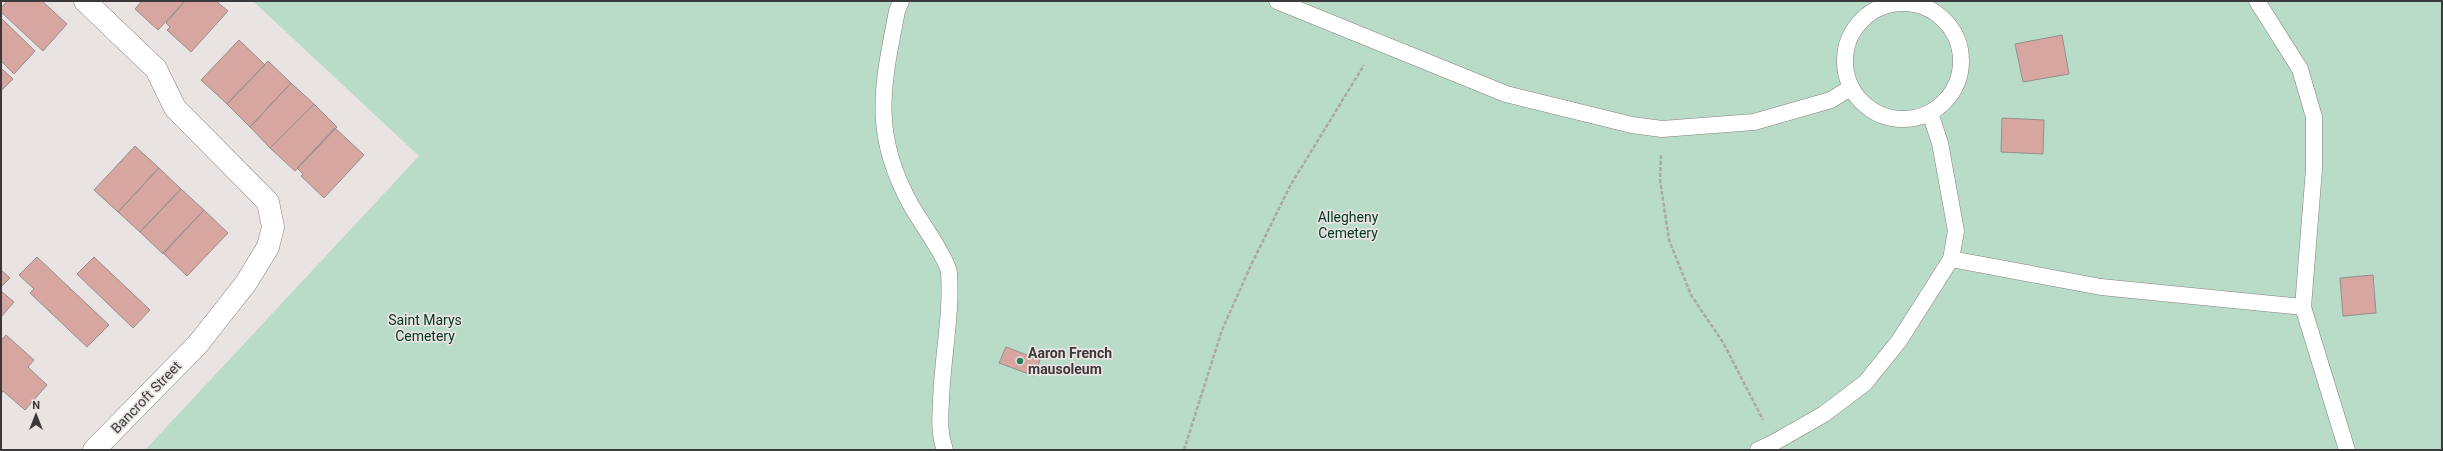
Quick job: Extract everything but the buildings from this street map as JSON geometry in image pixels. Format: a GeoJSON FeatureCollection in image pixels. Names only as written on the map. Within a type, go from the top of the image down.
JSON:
{"type":"FeatureCollection","features":[{"type":"Feature","properties":{"kind":"street","name":"Bancroft Street"},"geometry":{"type":"LineString","coordinates":[[85,1],[156,69],[175,108],[268,202],[273,227],[268,247],[246,283],[198,344],[94,450]]}},
{"type":"Feature","properties":{"kind":"lane"},"geometry":{"type":"LineString","coordinates":[[901,1],[897,11],[883,86],[884,134],[890,161],[910,203],[949,271],[941,385],[940,436],[945,450]]}},
{"type":"Feature","properties":{"kind":"lane"},"geometry":{"type":"LineString","coordinates":[[1277,1],[1506,94],[1632,125],[1662,129],[1754,122],[1831,100],[1850,88]]}},
{"type":"Feature","properties":{"kind":"lane"},"geometry":{"type":"LineString","coordinates":[[2257,1],[2300,69],[2314,117],[2314,169],[2303,307],[2347,450]]}},
{"type":"Feature","properties":{"kind":"lane"},"geometry":{"type":"LineString","coordinates":[[1897,2],[1919,4],[1939,15],[1951,28],[1957,39],[1962,58],[1957,83],[1942,105],[1930,113],[1906,120],[1892,118],[1868,108],[1850,88],[1844,68],[1848,39],[1860,20],[1876,4],[1897,2]]}},
{"type":"Feature","properties":{"kind":"lane"},"geometry":{"type":"LineString","coordinates":[[1758,450],[1824,414],[1865,383],[1900,341],[1950,259],[1956,231],[1940,143],[1930,113]]}},
{"type":"Feature","properties":{"kind":"lane"},"geometry":{"type":"LineString","coordinates":[[1950,259],[2101,287],[2303,307]]}},
{"type":"Feature","properties":{"kind":"path"},"geometry":{"type":"LineString","coordinates":[[1184,450],[1222,330],[1252,263],[1290,186],[1378,42]]}},
{"type":"Feature","properties":{"kind":"path"},"geometry":{"type":"LineString","coordinates":[[1662,129],[1660,180],[1669,240],[1691,294],[1724,344],[1775,442]]}},
{"type":"Feature","properties":{"kind":"green space","name":"Allegheny Cemetery"},"geometry":{"type":"Polygon","coordinates":[[[253,1],[2442,1],[2442,450],[145,450],[419,156],[253,1]]]}},
{"type":"Feature","properties":{"kind":"place","name":"Aaron French mausoleum"},"geometry":{"type":"Point","coordinates":[1020,361]}},
{"type":"Feature","properties":{"kind":"park label","name":"Saint Marys Cemetery"},"geometry":{"type":"Point","coordinates":[425,328]}}]}
